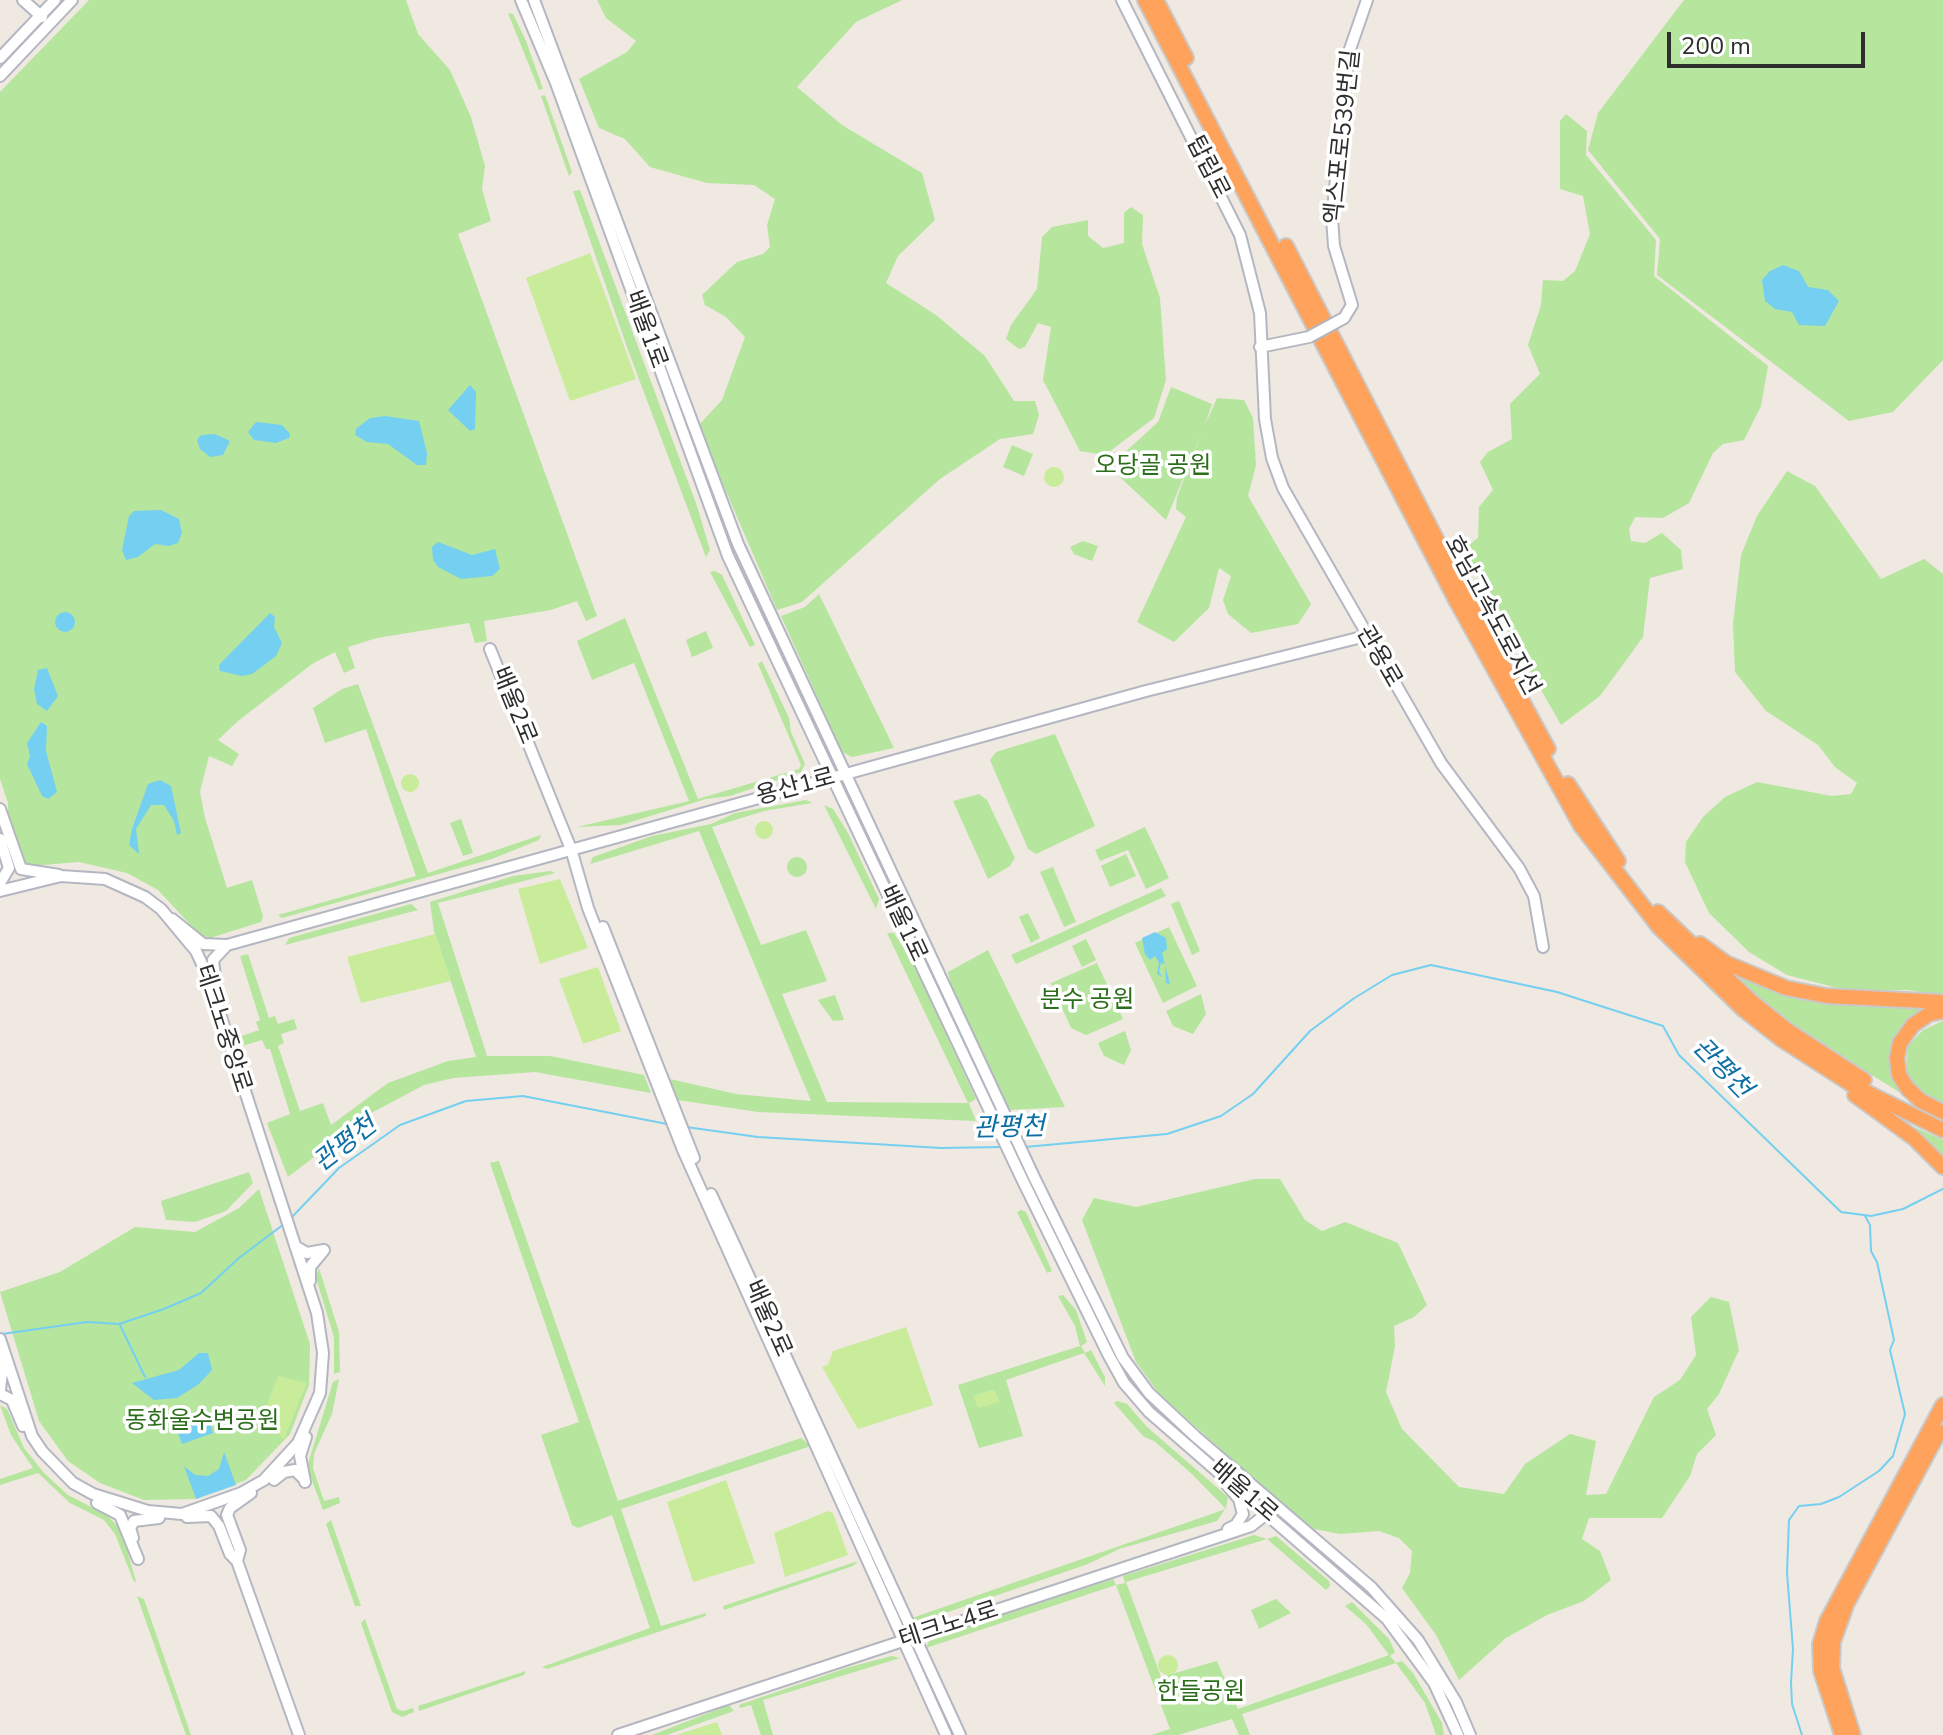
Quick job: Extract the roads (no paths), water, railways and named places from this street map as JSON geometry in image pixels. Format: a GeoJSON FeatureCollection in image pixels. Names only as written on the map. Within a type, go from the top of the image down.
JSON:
{"type":"FeatureCollection","features":[{"type":"Feature","properties":{"kind":"highway","name":"호남고속도로지선"},"geometry":{"type":"LineString","coordinates":[[1145,0],[1457,602],[1581,826],[1659,927],[1734,1001],[1781,1039],[1854,1086],[1943,1130]]}},
{"type":"Feature","properties":{"kind":"highway","name":"호남고속도로지선"},"geometry":{"type":"LineString","coordinates":[[1156,0],[1527,710],[1589,819],[1646,897],[1712,965],[1787,1030],[1858,1077],[1943,1120]]}},
{"type":"Feature","properties":{"kind":"highway"},"geometry":{"type":"LineString","coordinates":[[1646,897],[1726,963],[1786,988],[1827,996],[1943,1002]]}},
{"type":"Feature","properties":{"kind":"highway"},"geometry":{"type":"LineString","coordinates":[[1943,1011],[1929,1014],[1913,1025],[1900,1043],[1897,1058],[1899,1075],[1908,1089],[1921,1101],[1943,1112]]}},
{"type":"Feature","properties":{"kind":"highway"},"geometry":{"type":"LineString","coordinates":[[1781,1039],[1914,1138],[1943,1167]]}},
{"type":"Feature","properties":{"kind":"highway"},"geometry":{"type":"LineString","coordinates":[[1842,1735],[1821,1671],[1820,1644],[1827,1621],[1943,1405]]}},
{"type":"Feature","properties":{"kind":"highway"},"geometry":{"type":"LineString","coordinates":[[1853,1735],[1832,1668],[1833,1642],[1847,1603],[1943,1425]]}},
{"type":"Feature","properties":{"kind":"main road"},"geometry":{"type":"LineString","coordinates":[[23,0],[44,19]]}},
{"type":"Feature","properties":{"kind":"main road"},"geometry":{"type":"LineString","coordinates":[[0,76],[55,0]]}},
{"type":"Feature","properties":{"kind":"main road"},"geometry":{"type":"LineString","coordinates":[[0,58],[44,19],[72,0]]}},
{"type":"Feature","properties":{"kind":"main road","name":"배울1로"},"geometry":{"type":"LineString","coordinates":[[521,0],[556,83],[728,556],[994,1121],[1124,1383],[1149,1412],[1218,1470],[1371,1587],[1418,1640],[1456,1702],[1470,1735]]}},
{"type":"Feature","properties":{"kind":"main road","name":"배울1로"},"geometry":{"type":"LineString","coordinates":[[534,0],[738,544],[1034,1177],[1123,1358],[1149,1393],[1387,1619],[1434,1683],[1458,1735]]}},
{"type":"Feature","properties":{"kind":"main road","name":"탑립로"},"geometry":{"type":"LineString","coordinates":[[1122,0],[1240,235],[1260,313],[1260,347]]}},
{"type":"Feature","properties":{"kind":"main road","name":"엑스포로539번길"},"geometry":{"type":"LineString","coordinates":[[1260,347],[1309,337],[1344,318],[1352,305],[1334,246],[1332,218],[1349,52],[1367,0]]}},
{"type":"Feature","properties":{"kind":"main road","name":"관용로"},"geometry":{"type":"LineString","coordinates":[[1260,347],[1272,458],[1283,488],[1441,763],[1519,868],[1534,896],[1543,947]]}},
{"type":"Feature","properties":{"kind":"main road","name":"용산1로"},"geometry":{"type":"LineString","coordinates":[[227,945],[1146,691],[1366,636]]}},
{"type":"Feature","properties":{"kind":"main road","name":"배울2로"},"geometry":{"type":"LineString","coordinates":[[490,649],[571,849],[587,897],[600,921],[687,1151],[908,1639],[946,1735]]}},
{"type":"Feature","properties":{"kind":"main road"},"geometry":{"type":"LineString","coordinates":[[0,809],[11,860],[8,874],[0,883]]}},
{"type":"Feature","properties":{"kind":"main road"},"geometry":{"type":"LineString","coordinates":[[0,839],[11,860],[27,873],[45,871],[61,876]]}},
{"type":"Feature","properties":{"kind":"main road","name":"테크노중앙로"},"geometry":{"type":"LineString","coordinates":[[0,891],[61,876],[83,875],[126,887],[145,897],[172,919],[196,951],[298,1250]]}},
{"type":"Feature","properties":{"kind":"main road"},"geometry":{"type":"LineString","coordinates":[[172,919],[203,944],[227,945]]}},
{"type":"Feature","properties":{"kind":"main road"},"geometry":{"type":"LineString","coordinates":[[213,998],[216,982],[213,960],[227,945]]}},
{"type":"Feature","properties":{"kind":"main road"},"geometry":{"type":"LineString","coordinates":[[0,1339],[5,1352],[4,1385],[22,1424],[81,1494],[120,1515],[138,1559],[132,1523],[177,1514],[295,1470],[305,1482],[300,1456],[320,1393],[323,1353],[298,1250],[324,1250],[310,1267],[309,1291]]}},
{"type":"Feature","properties":{"kind":"main road"},"geometry":{"type":"LineString","coordinates":[[4,1385],[32,1436]]}},
{"type":"Feature","properties":{"kind":"main road"},"geometry":{"type":"LineString","coordinates":[[237,1561],[240,1550],[227,1515],[298,1443],[310,1422]]}},
{"type":"Feature","properties":{"kind":"main road"},"geometry":{"type":"LineString","coordinates":[[1218,1470],[1239,1499],[1243,1514],[1236,1525],[1222,1535]]}},
{"type":"Feature","properties":{"kind":"main road"},"geometry":{"type":"LineString","coordinates":[[73,1483],[117,1504],[188,1517],[211,1516],[219,1526],[230,1554],[237,1561],[299,1735]]}},
{"type":"Feature","properties":{"kind":"main road","name":"테크노4로"},"geometry":{"type":"LineString","coordinates":[[618,1735],[1251,1526],[1270,1510]]}},
{"type":"Feature","properties":{"kind":"main road","name":"배울2로"},"geometry":{"type":"LineString","coordinates":[[908,1639],[960,1735]]}},
{"type":"Feature","properties":{"kind":"water"},"geometry":{"type":"Polygon","coordinates":[[[1783,265],[1799,271],[1808,287],[1828,290],[1839,301],[1825,326],[1799,325],[1792,312],[1775,309],[1765,301],[1762,280],[1770,271],[1783,265]]]}},
{"type":"Feature","properties":{"kind":"water"},"geometry":{"type":"Polygon","coordinates":[[[470,385],[476,392],[475,429],[470,431],[448,410],[470,385]]]}},
{"type":"Feature","properties":{"kind":"water"},"geometry":{"type":"Polygon","coordinates":[[[385,416],[419,421],[427,453],[426,465],[417,465],[388,444],[367,442],[355,435],[356,429],[370,418],[385,416]]]}},
{"type":"Feature","properties":{"kind":"water"},"geometry":{"type":"Polygon","coordinates":[[[256,422],[282,425],[290,434],[289,438],[276,443],[254,440],[248,432],[256,422]]]}},
{"type":"Feature","properties":{"kind":"water"},"geometry":{"type":"Polygon","coordinates":[[[215,434],[230,441],[223,455],[210,457],[200,449],[197,440],[201,435],[215,434]]]}},
{"type":"Feature","properties":{"kind":"water"},"geometry":{"type":"Polygon","coordinates":[[[161,510],[179,519],[182,533],[178,543],[169,546],[155,544],[138,557],[126,560],[122,550],[129,516],[134,511],[161,510]]]}},
{"type":"Feature","properties":{"kind":"water"},"geometry":{"type":"Polygon","coordinates":[[[438,542],[472,555],[495,549],[500,569],[492,576],[461,579],[438,567],[433,560],[432,547],[438,542]]]}},
{"type":"Feature","properties":{"kind":"water"},"geometry":{"type":"Polygon","coordinates":[[[65,612],[72,615],[75,622],[72,629],[65,632],[58,629],[55,622],[58,615],[65,612]]]}},
{"type":"Feature","properties":{"kind":"water"},"geometry":{"type":"Polygon","coordinates":[[[270,613],[275,617],[274,627],[282,643],[276,656],[252,674],[242,676],[220,671],[219,665],[270,613]]]}},
{"type":"Feature","properties":{"kind":"water"},"geometry":{"type":"Polygon","coordinates":[[[47,668],[58,696],[47,711],[37,704],[34,689],[38,670],[47,668]]]}},
{"type":"Feature","properties":{"kind":"water"},"geometry":{"type":"Polygon","coordinates":[[[41,722],[47,726],[46,751],[57,792],[48,799],[42,796],[27,764],[30,756],[27,743],[41,722]]]}},
{"type":"Feature","properties":{"kind":"water"},"geometry":{"type":"Polygon","coordinates":[[[160,780],[171,786],[181,833],[177,835],[174,821],[164,805],[151,805],[136,829],[139,854],[129,845],[132,829],[148,784],[160,780]]]}},
{"type":"Feature","properties":{"kind":"water"},"geometry":{"type":"Polygon","coordinates":[[[1155,932],[1166,938],[1167,949],[1162,953],[1165,964],[1161,963],[1159,971],[1162,977],[1157,974],[1159,963],[1155,956],[1150,960],[1145,954],[1142,938],[1155,932]]]}},
{"type":"Feature","properties":{"kind":"water"},"geometry":{"type":"Polygon","coordinates":[[[199,1353],[208,1353],[212,1370],[199,1384],[177,1398],[154,1400],[132,1383],[179,1370],[199,1353]]]}},
{"type":"Feature","properties":{"kind":"water"},"geometry":{"type":"Polygon","coordinates":[[[208,1417],[213,1433],[182,1444],[176,1428],[208,1417]]]}},
{"type":"Feature","properties":{"kind":"water"},"geometry":{"type":"Polygon","coordinates":[[[224,1452],[236,1485],[196,1499],[184,1466],[195,1475],[208,1476],[219,1469],[224,1452]]]}},
{"type":"Feature","properties":{"kind":"waterway","name":"관평천"},"geometry":{"type":"LineString","coordinates":[[1025,1147],[1167,1134],[1221,1116],[1253,1094],[1310,1031],[1353,999],[1392,975],[1431,965],[1557,992],[1663,1026],[1679,1055],[1841,1212],[1871,1216],[1903,1209],[1943,1189]]}},
{"type":"Feature","properties":{"kind":"waterway","name":"관평천"},"geometry":{"type":"LineString","coordinates":[[292,1217],[339,1168],[400,1125],[466,1101],[523,1096],[667,1124]]}},
{"type":"Feature","properties":{"kind":"waterway","name":"관평천"},"geometry":{"type":"LineString","coordinates":[[686,1127],[758,1137],[941,1148],[1002,1147]]}},
{"type":"Feature","properties":{"kind":"waterway"},"geometry":{"type":"LineString","coordinates":[[1802,1735],[1792,1704],[1793,1649],[1787,1573],[1789,1520],[1799,1506],[1821,1504],[1839,1497],[1879,1471],[1893,1456],[1905,1414],[1890,1350],[1894,1340],[1877,1262],[1871,1251],[1870,1225],[1865,1216]]}},
{"type":"Feature","properties":{"kind":"waterway","name":"관평천"},"geometry":{"type":"LineString","coordinates":[[2,1334],[87,1322],[119,1324],[164,1309],[201,1293],[239,1258],[284,1224]]}},
{"type":"Feature","properties":{"kind":"waterway"},"geometry":{"type":"LineString","coordinates":[[120,1325],[145,1377]]}},
{"type":"Feature","properties":{"kind":"park label","name":"오당골 공원"},"geometry":{"type":"Point","coordinates":[1153,467]}},
{"type":"Feature","properties":{"kind":"park label","name":"분수 공원"},"geometry":{"type":"Point","coordinates":[1087,1001]}},
{"type":"Feature","properties":{"kind":"park label","name":"동화울수변공원"},"geometry":{"type":"Point","coordinates":[202,1422]}},
{"type":"Feature","properties":{"kind":"park label","name":"한들공원"},"geometry":{"type":"Point","coordinates":[1201,1693]}}]}
